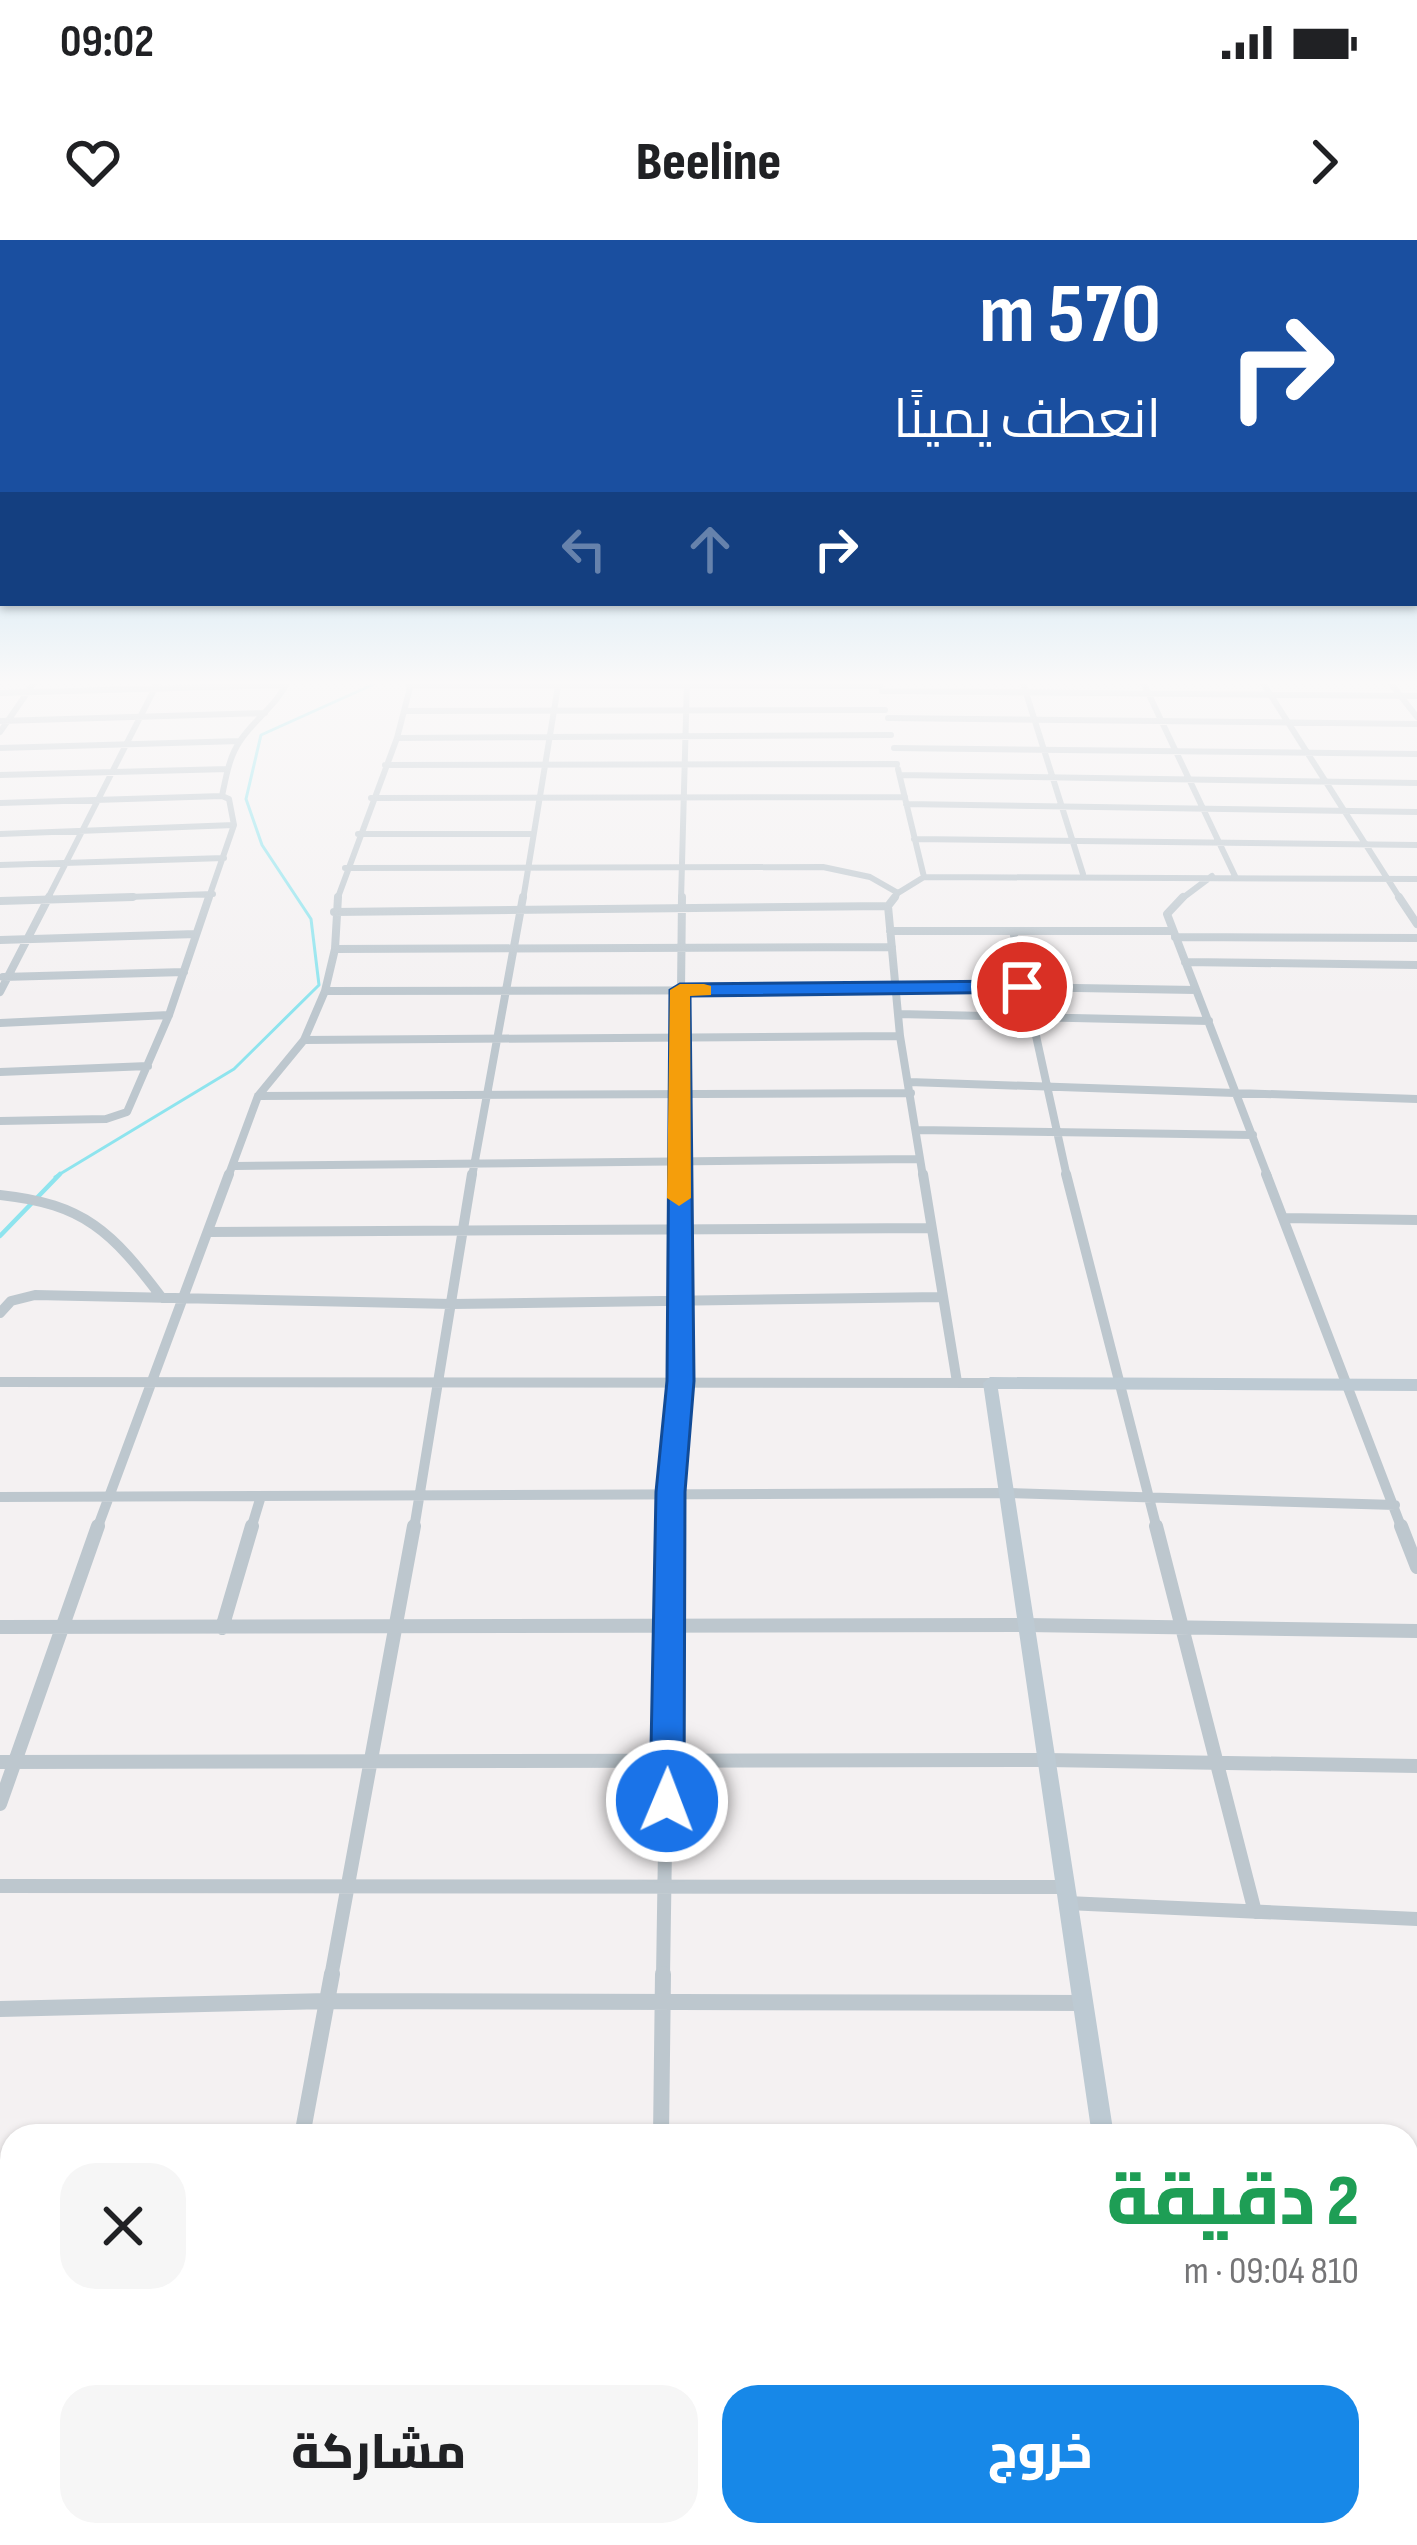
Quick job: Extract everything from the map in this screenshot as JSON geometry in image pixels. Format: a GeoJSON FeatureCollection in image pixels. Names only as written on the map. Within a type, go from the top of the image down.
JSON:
{"type":"FeatureCollection","features":[{"type":"Feature","properties":{"kind":"street"},"geometry":{"type":"LineString","coordinates":[[0,992],[102,788]]}},
{"type":"Feature","properties":{"kind":"street"},"geometry":{"type":"LineString","coordinates":[[222,796],[224,788]]}},
{"type":"Feature","properties":{"kind":"street"},"geometry":{"type":"LineString","coordinates":[[0,1804],[7,1762],[259,1096],[304,1040],[325,991],[335,949],[334,912],[376,788]]}},
{"type":"Feature","properties":{"kind":"street"},"geometry":{"type":"LineString","coordinates":[[304,2124],[420,1496],[484,1094],[508,991],[541,788]]}},
{"type":"Feature","properties":{"kind":"street"},"geometry":{"type":"LineString","coordinates":[[661,2124],[670,1492],[681,1381],[678,1037],[685,788]]}},
{"type":"Feature","properties":{"kind":"street"},"geometry":{"type":"LineString","coordinates":[[902,788],[924,877]]}},
{"type":"Feature","properties":{"kind":"street"},"geometry":{"type":"LineString","coordinates":[[1056,788],[1083,874]]}},
{"type":"Feature","properties":{"kind":"street"},"geometry":{"type":"LineString","coordinates":[[1192,788],[1234,876]]}},
{"type":"Feature","properties":{"kind":"street"},"geometry":{"type":"LineString","coordinates":[[1332,788],[1417,924]]}},
{"type":"Feature","properties":{"kind":"street"},"geometry":{"type":"LineString","coordinates":[[0,802],[222,796],[229,799],[234,825],[169,1016],[127,1112],[117,1118],[0,1121]]}},
{"type":"Feature","properties":{"kind":"street"},"geometry":{"type":"LineString","coordinates":[[371,799],[684,796],[1417,812]]}},
{"type":"Feature","properties":{"kind":"street"},"geometry":{"type":"LineString","coordinates":[[0,834],[234,825]]}},
{"type":"Feature","properties":{"kind":"street"},"geometry":{"type":"LineString","coordinates":[[358,834],[532,834]]}},
{"type":"Feature","properties":{"kind":"street"},"geometry":{"type":"LineString","coordinates":[[914,839],[1417,845]]}},
{"type":"Feature","properties":{"kind":"street"},"geometry":{"type":"LineString","coordinates":[[0,865],[224,858]]}},
{"type":"Feature","properties":{"kind":"street"},"geometry":{"type":"LineString","coordinates":[[345,868],[848,870],[898,893]]}},
{"type":"Feature","properties":{"kind":"street"},"geometry":{"type":"LineString","coordinates":[[957,1382],[898,1014],[888,906],[898,893],[924,877],[1083,874],[1417,880]]}},
{"type":"Feature","properties":{"kind":"street"},"geometry":{"type":"LineString","coordinates":[[1212,876],[1167,914],[1348,1388],[1395,1505],[1410,1530],[1417,1567]]}},
{"type":"Feature","properties":{"kind":"street"},"geometry":{"type":"LineString","coordinates":[[0,902],[213,893]]}},
{"type":"Feature","properties":{"kind":"street"},"geometry":{"type":"LineString","coordinates":[[334,912],[888,906]]}},
{"type":"Feature","properties":{"kind":"street"},"geometry":{"type":"LineString","coordinates":[[890,931],[1417,938]]}},
{"type":"Feature","properties":{"kind":"street"},"geometry":{"type":"LineString","coordinates":[[1012,931],[1044,1087],[1255,1912]]}},
{"type":"Feature","properties":{"kind":"street"},"geometry":{"type":"LineString","coordinates":[[0,940],[196,934]]}},
{"type":"Feature","properties":{"kind":"street"},"geometry":{"type":"LineString","coordinates":[[335,949],[892,947]]}},
{"type":"Feature","properties":{"kind":"street"},"geometry":{"type":"LineString","coordinates":[[1185,962],[1417,965]]}},
{"type":"Feature","properties":{"kind":"street"},"geometry":{"type":"LineString","coordinates":[[4,977],[184,971]]}},
{"type":"Feature","properties":{"kind":"street"},"geometry":{"type":"LineString","coordinates":[[325,991],[1196,990]]}},
{"type":"Feature","properties":{"kind":"street"},"geometry":{"type":"LineString","coordinates":[[898,1014],[1209,1021]]}},
{"type":"Feature","properties":{"kind":"street"},"geometry":{"type":"LineString","coordinates":[[0,1023],[169,1016]]}},
{"type":"Feature","properties":{"kind":"street"},"geometry":{"type":"LineString","coordinates":[[304,1040],[901,1036]]}},
{"type":"Feature","properties":{"kind":"street"},"geometry":{"type":"LineString","coordinates":[[0,1072],[148,1066]]}},
{"type":"Feature","properties":{"kind":"street"},"geometry":{"type":"LineString","coordinates":[[259,1096],[678,1095],[1044,1087],[1417,1099]]}},
{"type":"Feature","properties":{"kind":"street"},"geometry":{"type":"LineString","coordinates":[[916,1130],[1253,1135]]}},
{"type":"Feature","properties":{"kind":"street"},"geometry":{"type":"LineString","coordinates":[[236,1166],[920,1159]]}},
{"type":"Feature","properties":{"kind":"street"},"geometry":{"type":"LineString","coordinates":[[0,1196],[49,1198],[81,1210],[134,1261],[162,1298]]}},
{"type":"Feature","properties":{"kind":"street"},"geometry":{"type":"LineString","coordinates":[[1284,1218],[1417,1220]]}},
{"type":"Feature","properties":{"kind":"street"},"geometry":{"type":"LineString","coordinates":[[210,1232],[931,1228]]}},
{"type":"Feature","properties":{"kind":"street"},"geometry":{"type":"LineString","coordinates":[[0,1313],[25,1296],[452,1304],[941,1297]]}},
{"type":"Feature","properties":{"kind":"street"},"geometry":{"type":"LineString","coordinates":[[0,1382],[1417,1385]]}},
{"type":"Feature","properties":{"kind":"street"},"geometry":{"type":"LineString","coordinates":[[990,1383],[1101,2124]]}},
{"type":"Feature","properties":{"kind":"street"},"geometry":{"type":"LineString","coordinates":[[0,1497],[1007,1492],[1395,1505]]}},
{"type":"Feature","properties":{"kind":"street"},"geometry":{"type":"LineString","coordinates":[[222,1628],[261,1496]]}},
{"type":"Feature","properties":{"kind":"street"},"geometry":{"type":"LineString","coordinates":[[0,1627],[1026,1625],[1417,1631]]}},
{"type":"Feature","properties":{"kind":"street"},"geometry":{"type":"LineString","coordinates":[[7,1762],[1046,1760],[1417,1766]]}},
{"type":"Feature","properties":{"kind":"street"},"geometry":{"type":"LineString","coordinates":[[0,1886],[666,1885],[1066,1895],[1255,1912],[1417,1919]]}},
{"type":"Feature","properties":{"kind":"street"},"geometry":{"type":"LineString","coordinates":[[0,2009],[328,2001],[1083,2002]]}},
{"type":"Feature","properties":{"kind":"waterway"},"geometry":{"type":"LineString","coordinates":[[55,1177],[234,1069],[319,985],[311,919],[262,845],[246,799],[249,788]]}},
{"type":"Feature","properties":{"kind":"waterway"},"geometry":{"type":"LineString","coordinates":[[0,1236],[60,1174]]}},
{"type":"Feature","properties":{"kind":"slow traffic"},"geometry":{"type":"LineString","coordinates":[[679,1198],[680,990],[704,990]]}},
{"type":"Feature","properties":{"kind":"route"},"geometry":{"type":"LineString","coordinates":[[667,1801],[670,1492],[681,1381],[680,990],[1022,987]]}}]}
